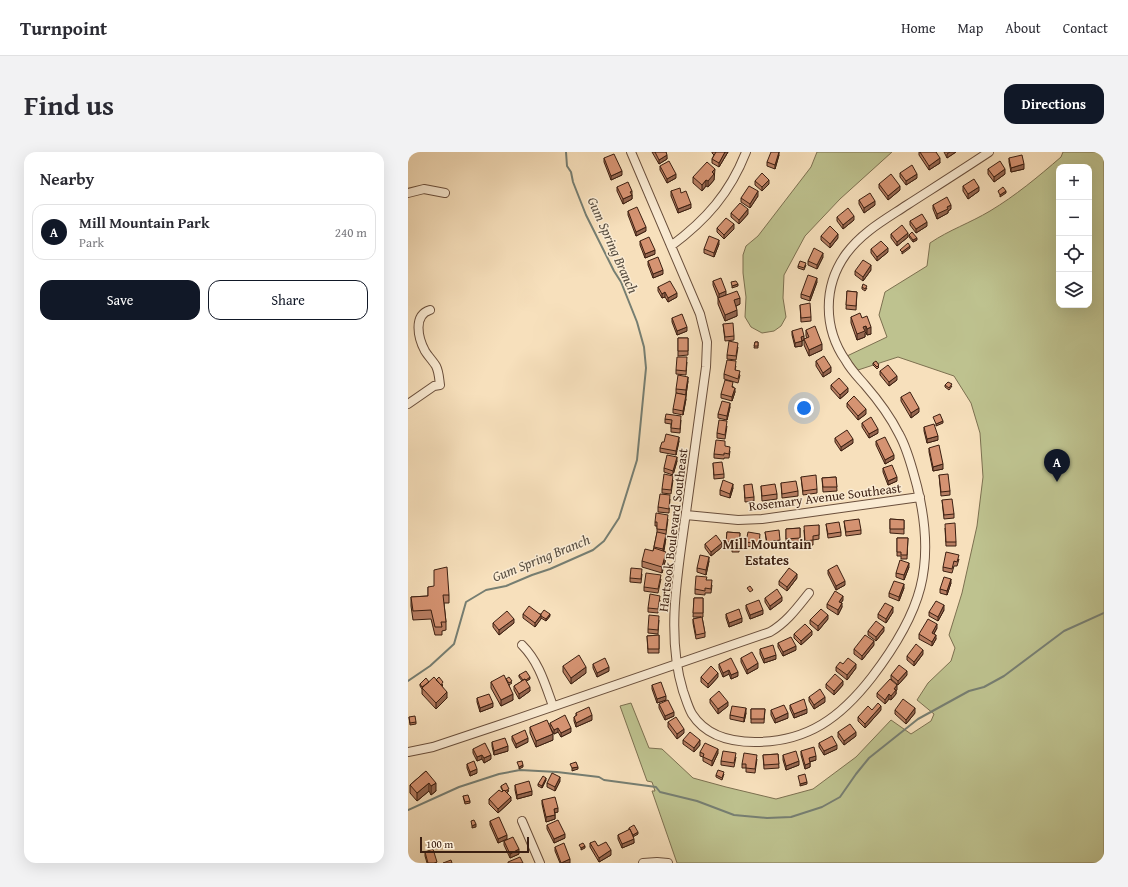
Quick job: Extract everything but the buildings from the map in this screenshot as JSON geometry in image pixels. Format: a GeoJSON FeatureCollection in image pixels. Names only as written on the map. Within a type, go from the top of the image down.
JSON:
{"type":"FeatureCollection","features":[{"type":"Feature","properties":{"kind":"street","name":"Hartsook Boulevard Southeast"},"geometry":{"type":"LineString","coordinates":[[631,152],[700,314],[707,342],[706,367],[675,606],[675,642],[678,674],[688,707],[700,723],[716,735],[725,739],[748,742],[774,741],[795,737],[825,723],[848,705],[895,646],[909,621],[917,602],[925,563],[925,530],[920,497],[908,453],[901,436],[881,405],[848,365],[835,342],[829,320],[829,293],[833,278],[841,261],[863,235],[989,152]]}},
{"type":"Feature","properties":{"kind":"street"},"geometry":{"type":"LineString","coordinates":[[671,246],[689,233],[714,207],[735,177],[746,152]]}},
{"type":"Feature","properties":{"kind":"street"},"geometry":{"type":"LineString","coordinates":[[408,193],[424,189],[445,192]]}},
{"type":"Feature","properties":{"kind":"street"},"geometry":{"type":"LineString","coordinates":[[408,404],[434,386],[440,385],[438,372],[425,351],[420,334],[420,319],[430,310]]}},
{"type":"Feature","properties":{"kind":"street","name":"Rosemary Avenue Southeast"},"geometry":{"type":"LineString","coordinates":[[686,515],[734,520],[762,519],[920,497]]}},
{"type":"Feature","properties":{"kind":"street"},"geometry":{"type":"LineString","coordinates":[[408,752],[433,747],[770,632],[784,623],[792,615],[809,593]]}},
{"type":"Feature","properties":{"kind":"street"},"geometry":{"type":"LineString","coordinates":[[522,645],[540,670],[553,706]]}},
{"type":"Feature","properties":{"kind":"street"},"geometry":{"type":"LineString","coordinates":[[522,820],[540,863]]}},
{"type":"Feature","properties":{"kind":"street"},"geometry":{"type":"LineString","coordinates":[[643,863],[668,863]]}},
{"type":"Feature","properties":{"kind":"green space"},"geometry":{"type":"Polygon","coordinates":[[[817,152],[892,152],[840,199],[805,236],[784,275],[783,298],[786,317],[781,326],[774,331],[762,333],[751,327],[745,317],[746,297],[743,273],[743,255],[746,246],[758,236],[811,167],[817,152]]]}},
{"type":"Feature","properties":{"kind":"green space"},"geometry":{"type":"Polygon","coordinates":[[[1063,152],[1104,152],[1104,863],[677,863],[652,791],[655,791],[652,782],[647,781],[620,706],[631,703],[649,748],[662,749],[693,778],[776,799],[813,789],[856,757],[891,720],[911,734],[931,721],[934,714],[917,700],[928,683],[951,661],[955,648],[949,635],[962,593],[977,526],[983,477],[980,433],[971,403],[954,376],[898,357],[858,370],[847,356],[887,337],[879,315],[885,292],[927,266],[930,243],[999,205],[1044,172],[1061,157],[1063,152]]]}},
{"type":"Feature","properties":{"kind":"waterway","name":"Gum Spring Branch"},"geometry":{"type":"LineString","coordinates":[[408,681],[430,666],[454,644],[466,602],[486,590],[506,586],[593,550],[604,541],[619,518],[637,460],[646,368],[644,347],[637,322],[621,282],[586,215],[573,182],[571,172],[567,166],[566,152]]}},
{"type":"Feature","properties":{"kind":"waterway"},"geometry":{"type":"LineString","coordinates":[[408,810],[459,787],[499,774],[520,770],[557,772],[599,777],[604,780],[656,787],[660,792],[697,801],[734,815],[767,818],[791,817],[822,807],[840,797],[869,758],[918,719],[969,691],[984,687],[1004,676],[1064,631],[1104,613]]}},
{"type":"Feature","properties":{"kind":"place","name":"Mill Mountain Park"},"geometry":{"type":"Point","coordinates":[1057,482]}},
{"type":"Feature","properties":{"kind":"district","name":"Mill Mountain Estates"},"geometry":{"type":"Point","coordinates":[767,552]}}]}
